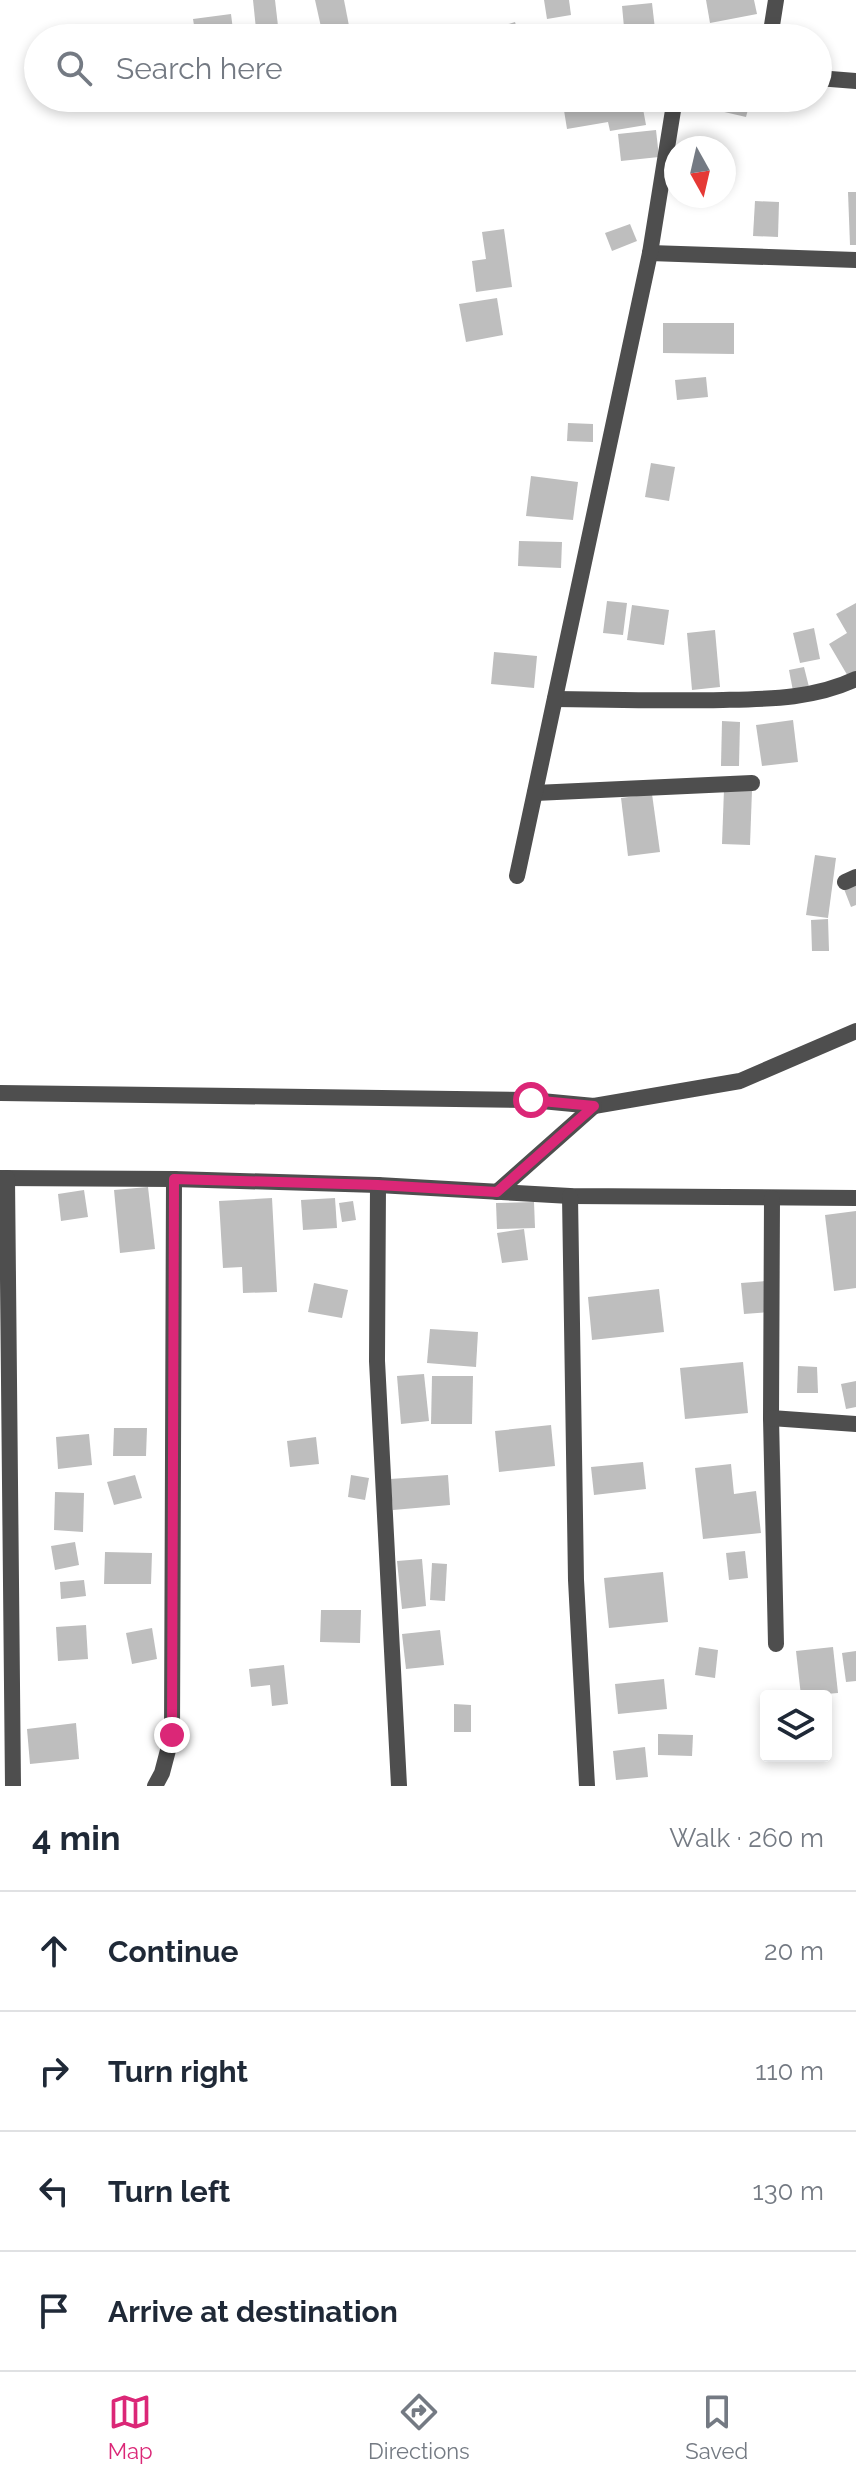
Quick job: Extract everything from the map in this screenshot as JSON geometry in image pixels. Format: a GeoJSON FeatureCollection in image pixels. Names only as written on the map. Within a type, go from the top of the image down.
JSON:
{"type":"FeatureCollection","features":[{"type":"Feature","properties":{"kind":"street"},"geometry":{"type":"LineString","coordinates":[[772,24],[776,0]]}},
{"type":"Feature","properties":{"kind":"street"},"geometry":{"type":"LineString","coordinates":[[832,79],[856,81]]}},
{"type":"Feature","properties":{"kind":"street"},"geometry":{"type":"LineString","coordinates":[[517,876],[650,253],[673,112]]}},
{"type":"Feature","properties":{"kind":"street"},"geometry":{"type":"LineString","coordinates":[[650,253],[856,260]]}},
{"type":"Feature","properties":{"kind":"street"},"geometry":{"type":"LineString","coordinates":[[555,699],[772,699],[839,687],[856,679]]}},
{"type":"Feature","properties":{"kind":"street"},"geometry":{"type":"LineString","coordinates":[[535,793],[752,783]]}},
{"type":"Feature","properties":{"kind":"street"},"geometry":{"type":"LineString","coordinates":[[0,1093],[531,1100],[594,1106],[740,1081],[856,1031]]}},
{"type":"Feature","properties":{"kind":"street"},"geometry":{"type":"LineString","coordinates":[[497,1192],[594,1106]]}},
{"type":"Feature","properties":{"kind":"street"},"geometry":{"type":"LineString","coordinates":[[13,1786],[4,1178],[378,1185],[570,1196],[856,1198]]}},
{"type":"Feature","properties":{"kind":"street"},"geometry":{"type":"LineString","coordinates":[[155,1786],[162,1773],[172,1735],[174,1179]]}},
{"type":"Feature","properties":{"kind":"street"},"geometry":{"type":"LineString","coordinates":[[378,1185],[377,1361],[399,1786]]}},
{"type":"Feature","properties":{"kind":"street"},"geometry":{"type":"LineString","coordinates":[[570,1196],[576,1580],[587,1786]]}},
{"type":"Feature","properties":{"kind":"street"},"geometry":{"type":"LineString","coordinates":[[772,1198],[771,1418],[776,1644]]}},
{"type":"Feature","properties":{"kind":"street"},"geometry":{"type":"LineString","coordinates":[[771,1418],[856,1424]]}},
{"type":"Feature","properties":{"kind":"building"},"geometry":{"type":"Polygon","coordinates":[[[253,0],[275,0],[278,24],[255,24],[253,0]]]}},
{"type":"Feature","properties":{"kind":"building"},"geometry":{"type":"Polygon","coordinates":[[[315,0],[344,0],[349,24],[320,24],[315,0]]]}},
{"type":"Feature","properties":{"kind":"building"},"geometry":{"type":"Polygon","coordinates":[[[544,0],[569,0],[571,15],[547,19],[544,0]]]}},
{"type":"Feature","properties":{"kind":"building"},"geometry":{"type":"Polygon","coordinates":[[[706,0],[754,0],[757,14],[710,23],[706,0]]]}},
{"type":"Feature","properties":{"kind":"building"},"geometry":{"type":"Polygon","coordinates":[[[652,3],[654,24],[624,24],[622,6],[652,3]]]}},
{"type":"Feature","properties":{"kind":"building"},"geometry":{"type":"Polygon","coordinates":[[[231,14],[232,24],[194,24],[193,19],[231,14]]]}},
{"type":"Feature","properties":{"kind":"building"},"geometry":{"type":"Polygon","coordinates":[[[564,112],[644,112],[646,125],[610,131],[608,122],[567,129],[564,112]]]}},
{"type":"Feature","properties":{"kind":"building"},"geometry":{"type":"Polygon","coordinates":[[[724,112],[747,112],[746,117],[724,112]]]}},
{"type":"Feature","properties":{"kind":"building"},"geometry":{"type":"Polygon","coordinates":[[[656,130],[659,157],[621,161],[618,134],[656,130]]]}},
{"type":"Feature","properties":{"kind":"building"},"geometry":{"type":"Polygon","coordinates":[[[848,192],[856,192],[856,245],[850,245],[848,192]]]}},
{"type":"Feature","properties":{"kind":"building"},"geometry":{"type":"Polygon","coordinates":[[[755,201],[779,202],[778,237],[753,236],[755,201]]]}},
{"type":"Feature","properties":{"kind":"building"},"geometry":{"type":"Polygon","coordinates":[[[630,224],[637,241],[612,251],[605,233],[630,224]]]}},
{"type":"Feature","properties":{"kind":"building"},"geometry":{"type":"Polygon","coordinates":[[[504,229],[512,287],[476,292],[472,261],[486,259],[482,232],[504,229]]]}},
{"type":"Feature","properties":{"kind":"building"},"geometry":{"type":"Polygon","coordinates":[[[497,298],[503,335],[466,342],[459,304],[497,298]]]}},
{"type":"Feature","properties":{"kind":"building"},"geometry":{"type":"Polygon","coordinates":[[[663,323],[734,323],[734,354],[663,353],[663,323]]]}},
{"type":"Feature","properties":{"kind":"building"},"geometry":{"type":"Polygon","coordinates":[[[706,377],[708,397],[677,400],[675,380],[706,377]]]}},
{"type":"Feature","properties":{"kind":"building"},"geometry":{"type":"Polygon","coordinates":[[[568,423],[593,424],[593,442],[567,441],[568,423]]]}},
{"type":"Feature","properties":{"kind":"building"},"geometry":{"type":"Polygon","coordinates":[[[651,463],[675,467],[669,501],[645,497],[651,463]]]}},
{"type":"Feature","properties":{"kind":"building"},"geometry":{"type":"Polygon","coordinates":[[[531,476],[578,482],[573,520],[526,516],[531,476]]]}},
{"type":"Feature","properties":{"kind":"building"},"geometry":{"type":"Polygon","coordinates":[[[519,541],[562,542],[561,568],[518,566],[519,541]]]}},
{"type":"Feature","properties":{"kind":"building"},"geometry":{"type":"Polygon","coordinates":[[[607,601],[627,603],[623,635],[603,633],[607,601]]]}},
{"type":"Feature","properties":{"kind":"building"},"geometry":{"type":"Polygon","coordinates":[[[856,603],[856,674],[849,678],[829,644],[847,633],[836,614],[856,603]]]}},
{"type":"Feature","properties":{"kind":"building"},"geometry":{"type":"Polygon","coordinates":[[[632,605],[669,610],[664,645],[627,640],[632,605]]]}},
{"type":"Feature","properties":{"kind":"building"},"geometry":{"type":"Polygon","coordinates":[[[814,628],[820,659],[800,663],[793,633],[814,628]]]}},
{"type":"Feature","properties":{"kind":"building"},"geometry":{"type":"Polygon","coordinates":[[[715,630],[720,687],[692,690],[687,633],[715,630]]]}},
{"type":"Feature","properties":{"kind":"building"},"geometry":{"type":"Polygon","coordinates":[[[494,652],[537,656],[534,688],[491,684],[494,652]]]}},
{"type":"Feature","properties":{"kind":"building"},"geometry":{"type":"Polygon","coordinates":[[[804,667],[809,687],[793,691],[789,670],[804,667]]]}},
{"type":"Feature","properties":{"kind":"building"},"geometry":{"type":"Polygon","coordinates":[[[793,720],[798,762],[762,766],[756,725],[793,720]]]}},
{"type":"Feature","properties":{"kind":"building"},"geometry":{"type":"Polygon","coordinates":[[[722,721],[740,722],[739,766],[721,766],[722,721]]]}},
{"type":"Feature","properties":{"kind":"building"},"geometry":{"type":"Polygon","coordinates":[[[724,789],[752,790],[750,845],[722,844],[724,789]]]}},
{"type":"Feature","properties":{"kind":"building"},"geometry":{"type":"Polygon","coordinates":[[[652,794],[660,852],[628,856],[621,798],[652,794]]]}},
{"type":"Feature","properties":{"kind":"building"},"geometry":{"type":"Polygon","coordinates":[[[815,855],[836,858],[828,918],[806,915],[815,855]]]}},
{"type":"Feature","properties":{"kind":"building"},"geometry":{"type":"Polygon","coordinates":[[[856,884],[856,905],[851,907],[844,889],[856,884]]]}},
{"type":"Feature","properties":{"kind":"building"},"geometry":{"type":"Polygon","coordinates":[[[828,919],[829,951],[812,951],[811,920],[828,919]]]}},
{"type":"Feature","properties":{"kind":"building"},"geometry":{"type":"Polygon","coordinates":[[[148,1187],[155,1249],[120,1253],[114,1190],[148,1187]]]}},
{"type":"Feature","properties":{"kind":"building"},"geometry":{"type":"Polygon","coordinates":[[[84,1190],[88,1217],[61,1221],[58,1194],[84,1190]]]}},
{"type":"Feature","properties":{"kind":"building"},"geometry":{"type":"Polygon","coordinates":[[[272,1198],[277,1292],[243,1293],[242,1267],[223,1268],[219,1201],[272,1198]]]}},
{"type":"Feature","properties":{"kind":"building"},"geometry":{"type":"Polygon","coordinates":[[[335,1198],[337,1228],[303,1230],[301,1200],[335,1198]]]}},
{"type":"Feature","properties":{"kind":"building"},"geometry":{"type":"Polygon","coordinates":[[[353,1201],[356,1220],[342,1222],[339,1203],[353,1201]]]}},
{"type":"Feature","properties":{"kind":"building"},"geometry":{"type":"Polygon","coordinates":[[[534,1202],[535,1228],[497,1229],[496,1203],[534,1202]]]}},
{"type":"Feature","properties":{"kind":"building"},"geometry":{"type":"Polygon","coordinates":[[[856,1211],[856,1288],[834,1291],[825,1215],[856,1211]]]}},
{"type":"Feature","properties":{"kind":"building"},"geometry":{"type":"Polygon","coordinates":[[[524,1229],[528,1260],[502,1263],[497,1233],[524,1229]]]}},
{"type":"Feature","properties":{"kind":"building"},"geometry":{"type":"Polygon","coordinates":[[[766,1281],[769,1312],[744,1314],[741,1283],[766,1281]]]}},
{"type":"Feature","properties":{"kind":"building"},"geometry":{"type":"Polygon","coordinates":[[[314,1283],[348,1290],[342,1318],[308,1312],[314,1283]]]}},
{"type":"Feature","properties":{"kind":"building"},"geometry":{"type":"Polygon","coordinates":[[[659,1289],[664,1332],[592,1340],[588,1297],[659,1289]]]}},
{"type":"Feature","properties":{"kind":"building"},"geometry":{"type":"Polygon","coordinates":[[[430,1329],[478,1332],[476,1367],[427,1363],[430,1329]]]}},
{"type":"Feature","properties":{"kind":"building"},"geometry":{"type":"Polygon","coordinates":[[[743,1362],[748,1413],[685,1419],[680,1368],[743,1362]]]}},
{"type":"Feature","properties":{"kind":"building"},"geometry":{"type":"Polygon","coordinates":[[[798,1366],[817,1367],[818,1393],[797,1393],[798,1366]]]}},
{"type":"Feature","properties":{"kind":"building"},"geometry":{"type":"Polygon","coordinates":[[[424,1374],[429,1421],[401,1424],[397,1376],[424,1374]]]}},
{"type":"Feature","properties":{"kind":"building"},"geometry":{"type":"Polygon","coordinates":[[[432,1376],[473,1376],[472,1424],[431,1424],[432,1376]]]}},
{"type":"Feature","properties":{"kind":"building"},"geometry":{"type":"Polygon","coordinates":[[[856,1381],[856,1407],[846,1409],[841,1384],[856,1381]]]}},
{"type":"Feature","properties":{"kind":"building"},"geometry":{"type":"Polygon","coordinates":[[[551,1425],[555,1466],[499,1472],[495,1431],[551,1425]]]}},
{"type":"Feature","properties":{"kind":"building"},"geometry":{"type":"Polygon","coordinates":[[[114,1428],[147,1428],[146,1456],[113,1456],[114,1428]]]}},
{"type":"Feature","properties":{"kind":"building"},"geometry":{"type":"Polygon","coordinates":[[[89,1434],[92,1465],[58,1469],[56,1437],[89,1434]]]}},
{"type":"Feature","properties":{"kind":"building"},"geometry":{"type":"Polygon","coordinates":[[[316,1437],[319,1464],[290,1467],[287,1441],[316,1437]]]}},
{"type":"Feature","properties":{"kind":"building"},"geometry":{"type":"Polygon","coordinates":[[[643,1462],[646,1489],[594,1495],[591,1467],[643,1462]]]}},
{"type":"Feature","properties":{"kind":"building"},"geometry":{"type":"Polygon","coordinates":[[[731,1464],[734,1494],[756,1491],[761,1533],[703,1539],[695,1468],[731,1464]]]}},
{"type":"Feature","properties":{"kind":"building"},"geometry":{"type":"Polygon","coordinates":[[[135,1475],[142,1498],[114,1505],[107,1482],[135,1475]]]}},
{"type":"Feature","properties":{"kind":"building"},"geometry":{"type":"Polygon","coordinates":[[[351,1475],[369,1478],[365,1500],[348,1497],[351,1475]]]}},
{"type":"Feature","properties":{"kind":"building"},"geometry":{"type":"Polygon","coordinates":[[[448,1475],[450,1505],[393,1510],[390,1479],[448,1475]]]}},
{"type":"Feature","properties":{"kind":"building"},"geometry":{"type":"Polygon","coordinates":[[[55,1492],[84,1493],[83,1532],[54,1530],[55,1492]]]}},
{"type":"Feature","properties":{"kind":"building"},"geometry":{"type":"Polygon","coordinates":[[[75,1542],[79,1565],[55,1570],[51,1546],[75,1542]]]}},
{"type":"Feature","properties":{"kind":"building"},"geometry":{"type":"Polygon","coordinates":[[[745,1551],[748,1578],[729,1580],[726,1553],[745,1551]]]}},
{"type":"Feature","properties":{"kind":"building"},"geometry":{"type":"Polygon","coordinates":[[[105,1552],[152,1553],[151,1584],[104,1584],[105,1552]]]}},
{"type":"Feature","properties":{"kind":"building"},"geometry":{"type":"Polygon","coordinates":[[[422,1559],[426,1606],[402,1609],[397,1561],[422,1559]]]}},
{"type":"Feature","properties":{"kind":"building"},"geometry":{"type":"Polygon","coordinates":[[[432,1563],[447,1564],[445,1601],[430,1600],[432,1563]]]}},
{"type":"Feature","properties":{"kind":"building"},"geometry":{"type":"Polygon","coordinates":[[[663,1572],[668,1622],[609,1628],[604,1578],[663,1572]]]}},
{"type":"Feature","properties":{"kind":"building"},"geometry":{"type":"Polygon","coordinates":[[[84,1580],[86,1596],[61,1599],[60,1582],[84,1580]]]}},
{"type":"Feature","properties":{"kind":"building"},"geometry":{"type":"Polygon","coordinates":[[[321,1610],[361,1610],[360,1643],[320,1642],[321,1610]]]}},
{"type":"Feature","properties":{"kind":"building"},"geometry":{"type":"Polygon","coordinates":[[[86,1625],[88,1659],[58,1661],[56,1627],[86,1625]]]}},
{"type":"Feature","properties":{"kind":"building"},"geometry":{"type":"Polygon","coordinates":[[[152,1628],[157,1659],[132,1664],[126,1633],[152,1628]]]}},
{"type":"Feature","properties":{"kind":"building"},"geometry":{"type":"Polygon","coordinates":[[[440,1630],[444,1665],[406,1669],[402,1634],[440,1630]]]}},
{"type":"Feature","properties":{"kind":"building"},"geometry":{"type":"Polygon","coordinates":[[[699,1647],[718,1650],[715,1678],[695,1675],[699,1647]]]}},
{"type":"Feature","properties":{"kind":"building"},"geometry":{"type":"Polygon","coordinates":[[[833,1647],[838,1693],[832,1693],[832,1690],[800,1690],[796,1651],[833,1647]]]}},
{"type":"Feature","properties":{"kind":"building"},"geometry":{"type":"Polygon","coordinates":[[[856,1651],[856,1681],[846,1682],[842,1653],[856,1651]]]}},
{"type":"Feature","properties":{"kind":"building"},"geometry":{"type":"Polygon","coordinates":[[[284,1665],[288,1704],[272,1706],[270,1685],[251,1687],[249,1669],[284,1665]]]}},
{"type":"Feature","properties":{"kind":"building"},"geometry":{"type":"Polygon","coordinates":[[[664,1679],[667,1709],[618,1714],[615,1684],[664,1679]]]}},
{"type":"Feature","properties":{"kind":"building"},"geometry":{"type":"Polygon","coordinates":[[[454,1704],[471,1705],[471,1732],[454,1732],[454,1704]]]}},
{"type":"Feature","properties":{"kind":"building"},"geometry":{"type":"Polygon","coordinates":[[[76,1723],[79,1759],[30,1764],[27,1729],[76,1723]]]}},
{"type":"Feature","properties":{"kind":"building"},"geometry":{"type":"Polygon","coordinates":[[[658,1734],[693,1735],[692,1756],[658,1755],[658,1734]]]}},
{"type":"Feature","properties":{"kind":"building"},"geometry":{"type":"Polygon","coordinates":[[[645,1747],[648,1777],[616,1780],[613,1751],[645,1747]]]}},
{"type":"Feature","properties":{"kind":"route"},"geometry":{"type":"LineString","coordinates":[[172,1735],[174,1179],[497,1192],[594,1106],[531,1100]]}}]}
